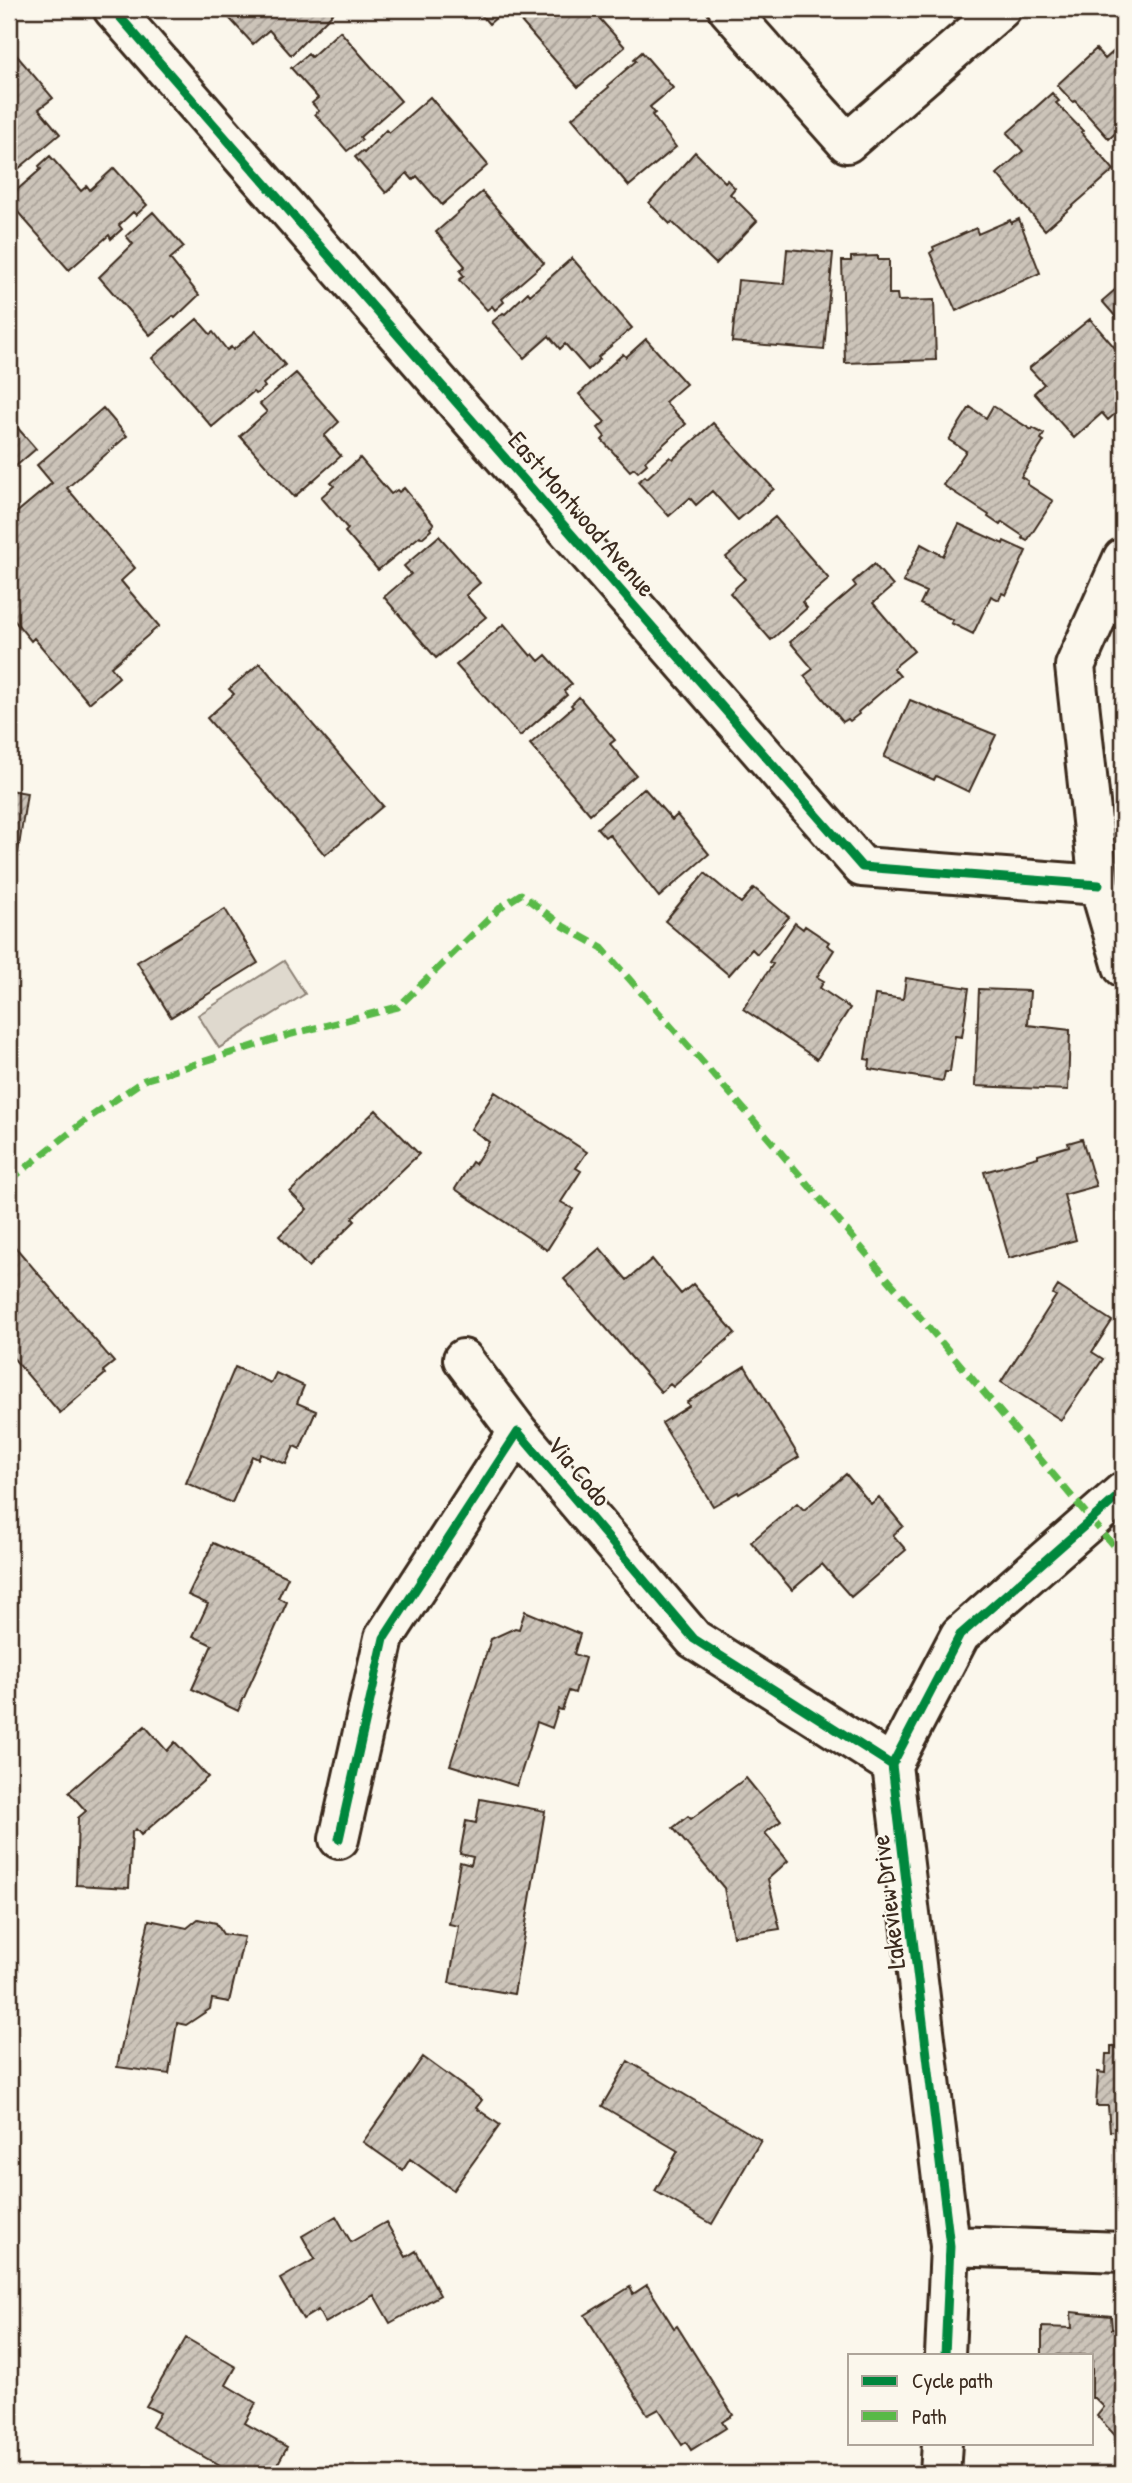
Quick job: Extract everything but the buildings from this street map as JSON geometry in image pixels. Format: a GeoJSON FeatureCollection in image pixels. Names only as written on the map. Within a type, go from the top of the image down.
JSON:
{"type":"FeatureCollection","features":[{"type":"Feature","properties":{"kind":"street","name":"East Montwood Avenue"},"geometry":{"type":"LineString","coordinates":[[114,9],[862,867],[1099,885]]}},
{"type":"Feature","properties":{"kind":"street"},"geometry":{"type":"LineString","coordinates":[[728,9],[847,143],[1000,9]]}},
{"type":"Feature","properties":{"kind":"street"},"geometry":{"type":"LineString","coordinates":[[1123,558],[1076,666],[1099,885],[1123,967]]}},
{"type":"Feature","properties":{"kind":"street"},"geometry":{"type":"LineString","coordinates":[[463,1359],[518,1432]]}},
{"type":"Feature","properties":{"kind":"street","name":"Via Codo"},"geometry":{"type":"LineString","coordinates":[[339,1839],[384,1638],[518,1432],[694,1639],[892,1765]]}},
{"type":"Feature","properties":{"kind":"street"},"geometry":{"type":"LineString","coordinates":[[892,1765],[960,1634],[1123,1492]]}},
{"type":"Feature","properties":{"kind":"street","name":"Lakeview Drive"},"geometry":{"type":"LineString","coordinates":[[892,1765],[950,2246],[945,2354]]}},
{"type":"Feature","properties":{"kind":"street"},"geometry":{"type":"LineString","coordinates":[[950,2246],[1123,2252]]}},
{"type":"Feature","properties":{"kind":"street"},"geometry":{"type":"LineString","coordinates":[[940,2474],[942,2444]]}},
{"type":"Feature","properties":{"kind":"shaded area"},"geometry":{"type":"Polygon","coordinates":[[[284,961],[305,994],[219,1048],[198,1015],[284,961]]]}},
{"type":"Feature","properties":{"kind":"marked path"},"geometry":{"type":"LineString","coordinates":[[9,1181],[86,1120],[144,1080],[292,1034],[398,1007],[502,906],[521,894],[563,926],[602,948],[749,1115],[1123,1557]]}},
{"type":"Feature","properties":{"kind":"cycle path"},"geometry":{"type":"LineString","coordinates":[[113,9],[862,867],[1099,885]]}},
{"type":"Feature","properties":{"kind":"cycle path"},"geometry":{"type":"LineString","coordinates":[[339,1839],[384,1638],[518,1432],[694,1639],[892,1765]]}},
{"type":"Feature","properties":{"kind":"cycle path"},"geometry":{"type":"LineString","coordinates":[[945,2354],[950,2246],[892,1765],[960,1635],[1123,1492]]}}]}
